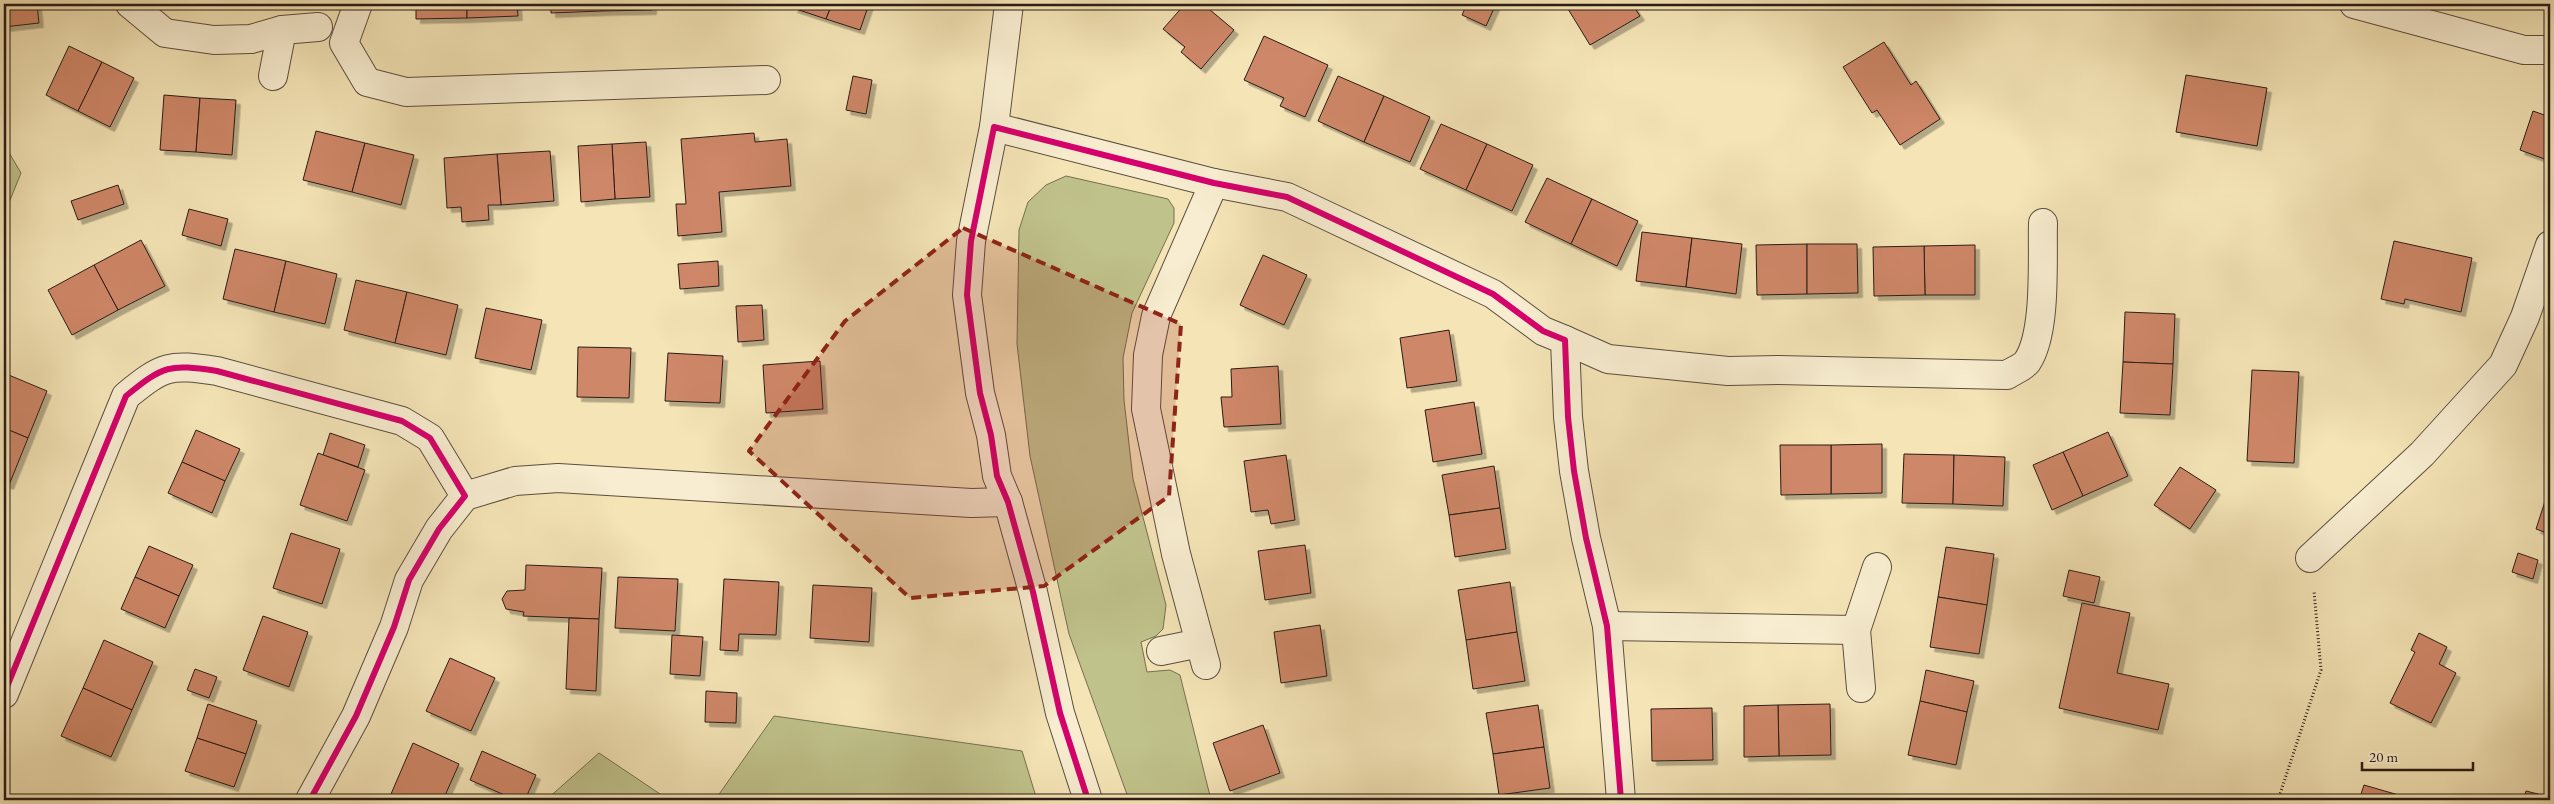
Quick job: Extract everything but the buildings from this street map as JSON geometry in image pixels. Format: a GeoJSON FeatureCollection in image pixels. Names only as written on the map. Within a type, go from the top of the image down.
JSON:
{"type":"FeatureCollection","features":[{"type":"Feature","properties":{"kind":"street"},"geometry":{"type":"LineString","coordinates":[[130,4],[165,33],[214,40],[251,39],[282,30],[318,27]]}},
{"type":"Feature","properties":{"kind":"street"},"geometry":{"type":"LineString","coordinates":[[358,4],[344,43],[367,82],[406,92],[766,80]]}},
{"type":"Feature","properties":{"kind":"street"},"geometry":{"type":"LineString","coordinates":[[1009,4],[994,127],[970,240],[967,295],[980,393],[991,435],[997,476],[1008,502],[1032,592],[1060,713],[1088,800]]}},
{"type":"Feature","properties":{"kind":"street"},"geometry":{"type":"LineString","coordinates":[[2354,4],[2524,50],[2550,50]]}},
{"type":"Feature","properties":{"kind":"street"},"geometry":{"type":"LineString","coordinates":[[273,76],[282,30]]}},
{"type":"Feature","properties":{"kind":"street"},"geometry":{"type":"LineString","coordinates":[[994,127],[1214,183],[1288,197],[1493,294],[1544,331],[1608,359],[1728,371],[1788,370],[2008,375],[2026,363],[2037,336],[2042,301],[2043,223]]}},
{"type":"Feature","properties":{"kind":"street"},"geometry":{"type":"LineString","coordinates":[[1161,651],[1203,654],[1176,554],[1146,409],[1148,355],[1156,316],[1214,183]]}},
{"type":"Feature","properties":{"kind":"street"},"geometry":{"type":"LineString","coordinates":[[2310,558],[2422,454],[2503,365],[2525,317],[2550,245]]}},
{"type":"Feature","properties":{"kind":"street"},"geometry":{"type":"LineString","coordinates":[[1565,340],[1568,417],[1574,470],[1586,538],[1607,626],[1621,800]]}},
{"type":"Feature","properties":{"kind":"street"},"geometry":{"type":"LineString","coordinates":[[4,694],[126,396],[146,380],[168,367],[188,367],[217,371],[402,421],[430,438],[465,496]]}},
{"type":"Feature","properties":{"kind":"street"},"geometry":{"type":"LineString","coordinates":[[310,800],[356,716],[394,627],[409,580],[439,529],[465,496],[515,481],[558,478],[971,503],[1008,502]]}},
{"type":"Feature","properties":{"kind":"street"},"geometry":{"type":"LineString","coordinates":[[1861,688],[1856,630],[1877,567]]}},
{"type":"Feature","properties":{"kind":"street"},"geometry":{"type":"LineString","coordinates":[[1607,626],[1856,630]]}},
{"type":"Feature","properties":{"kind":"path"},"geometry":{"type":"LineString","coordinates":[[2278,800],[2321,670],[2310,558]]}},
{"type":"Feature","properties":{"kind":"highlighted area"},"geometry":{"type":"Polygon","coordinates":[[[963,228],[1181,324],[1169,496],[1044,586],[910,598],[749,451],[845,321],[963,228]]]}},
{"type":"Feature","properties":{"kind":"green space"},"geometry":{"type":"Polygon","coordinates":[[[4,144],[21,173],[4,215],[4,144]]]}},
{"type":"Feature","properties":{"kind":"green space"},"geometry":{"type":"Polygon","coordinates":[[[1066,176],[1168,199],[1174,208],[1174,223],[1132,313],[1123,358],[1124,400],[1133,479],[1166,605],[1163,629],[1156,636],[1141,642],[1147,672],[1170,670],[1180,675],[1211,800],[1129,800],[1069,634],[1030,456],[1017,344],[1019,230],[1028,202],[1046,185],[1066,176]]]}},
{"type":"Feature","properties":{"kind":"green space"},"geometry":{"type":"Polygon","coordinates":[[[774,716],[1022,751],[1037,800],[715,800],[774,716]]]}},
{"type":"Feature","properties":{"kind":"green space"},"geometry":{"type":"Polygon","coordinates":[[[599,753],[669,800],[546,800],[599,753]]]}},
{"type":"Feature","properties":{"kind":"cycle path"},"geometry":{"type":"LineString","coordinates":[[1088,800],[1060,713],[1033,592],[1008,502],[997,476],[991,435],[980,393],[967,295],[971,241],[994,127],[1214,183],[1287,197],[1493,294],[1543,331],[1565,340],[1568,417],[1574,471],[1586,538],[1607,626],[1621,800]]}},
{"type":"Feature","properties":{"kind":"cycle path"},"geometry":{"type":"LineString","coordinates":[[4,694],[126,396],[150,378],[168,369],[177,368],[217,371],[402,421],[430,438],[465,496],[439,529],[409,580],[394,627],[356,716],[310,800]]}}]}
